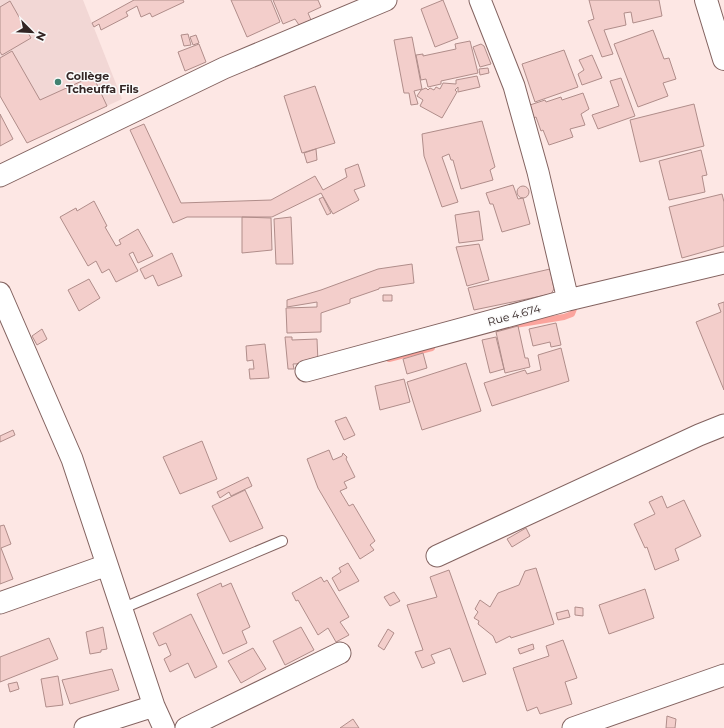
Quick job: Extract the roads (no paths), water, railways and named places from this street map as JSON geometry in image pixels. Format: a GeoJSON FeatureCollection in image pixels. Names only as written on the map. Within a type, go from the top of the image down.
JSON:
{"type":"FeatureCollection","features":[{"type":"Feature","properties":{"kind":"street"},"geometry":{"type":"LineString","coordinates":[[0,176],[224,68],[386,0]]}},
{"type":"Feature","properties":{"kind":"street"},"geometry":{"type":"LineString","coordinates":[[480,0],[514,86],[538,172],[568,300]]}},
{"type":"Feature","properties":{"kind":"street"},"geometry":{"type":"LineString","coordinates":[[706,0],[724,59]]}},
{"type":"Feature","properties":{"kind":"street","name":"Rue 4.674"},"geometry":{"type":"LineString","coordinates":[[306,371],[568,300],[724,264]]}},
{"type":"Feature","properties":{"kind":"street"},"geometry":{"type":"LineString","coordinates":[[0,293],[72,459],[154,706],[164,728]]}},
{"type":"Feature","properties":{"kind":"street"},"geometry":{"type":"LineString","coordinates":[[437,556],[684,441],[724,425]]}},
{"type":"Feature","properties":{"kind":"street"},"geometry":{"type":"LineString","coordinates":[[0,603],[107,565]]}},
{"type":"Feature","properties":{"kind":"street"},"geometry":{"type":"LineString","coordinates":[[186,728],[340,653]]}},
{"type":"Feature","properties":{"kind":"street"},"geometry":{"type":"LineString","coordinates":[[573,728],[724,675]]}},
{"type":"Feature","properties":{"kind":"street"},"geometry":{"type":"LineString","coordinates":[[85,728],[154,706]]}},
{"type":"Feature","properties":{"kind":"lane"},"geometry":{"type":"LineString","coordinates":[[121,609],[282,541]]}},
{"type":"Feature","properties":{"kind":"waterway"},"geometry":{"type":"LineString","coordinates":[[504,327],[564,317],[572,314],[574,309]]}},
{"type":"Feature","properties":{"kind":"waterway"},"geometry":{"type":"LineString","coordinates":[[389,359],[432,348]]}},
{"type":"Feature","properties":{"kind":"place","name":"Collège Tcheuffa Fils"},"geometry":{"type":"Point","coordinates":[58,82]}}]}
